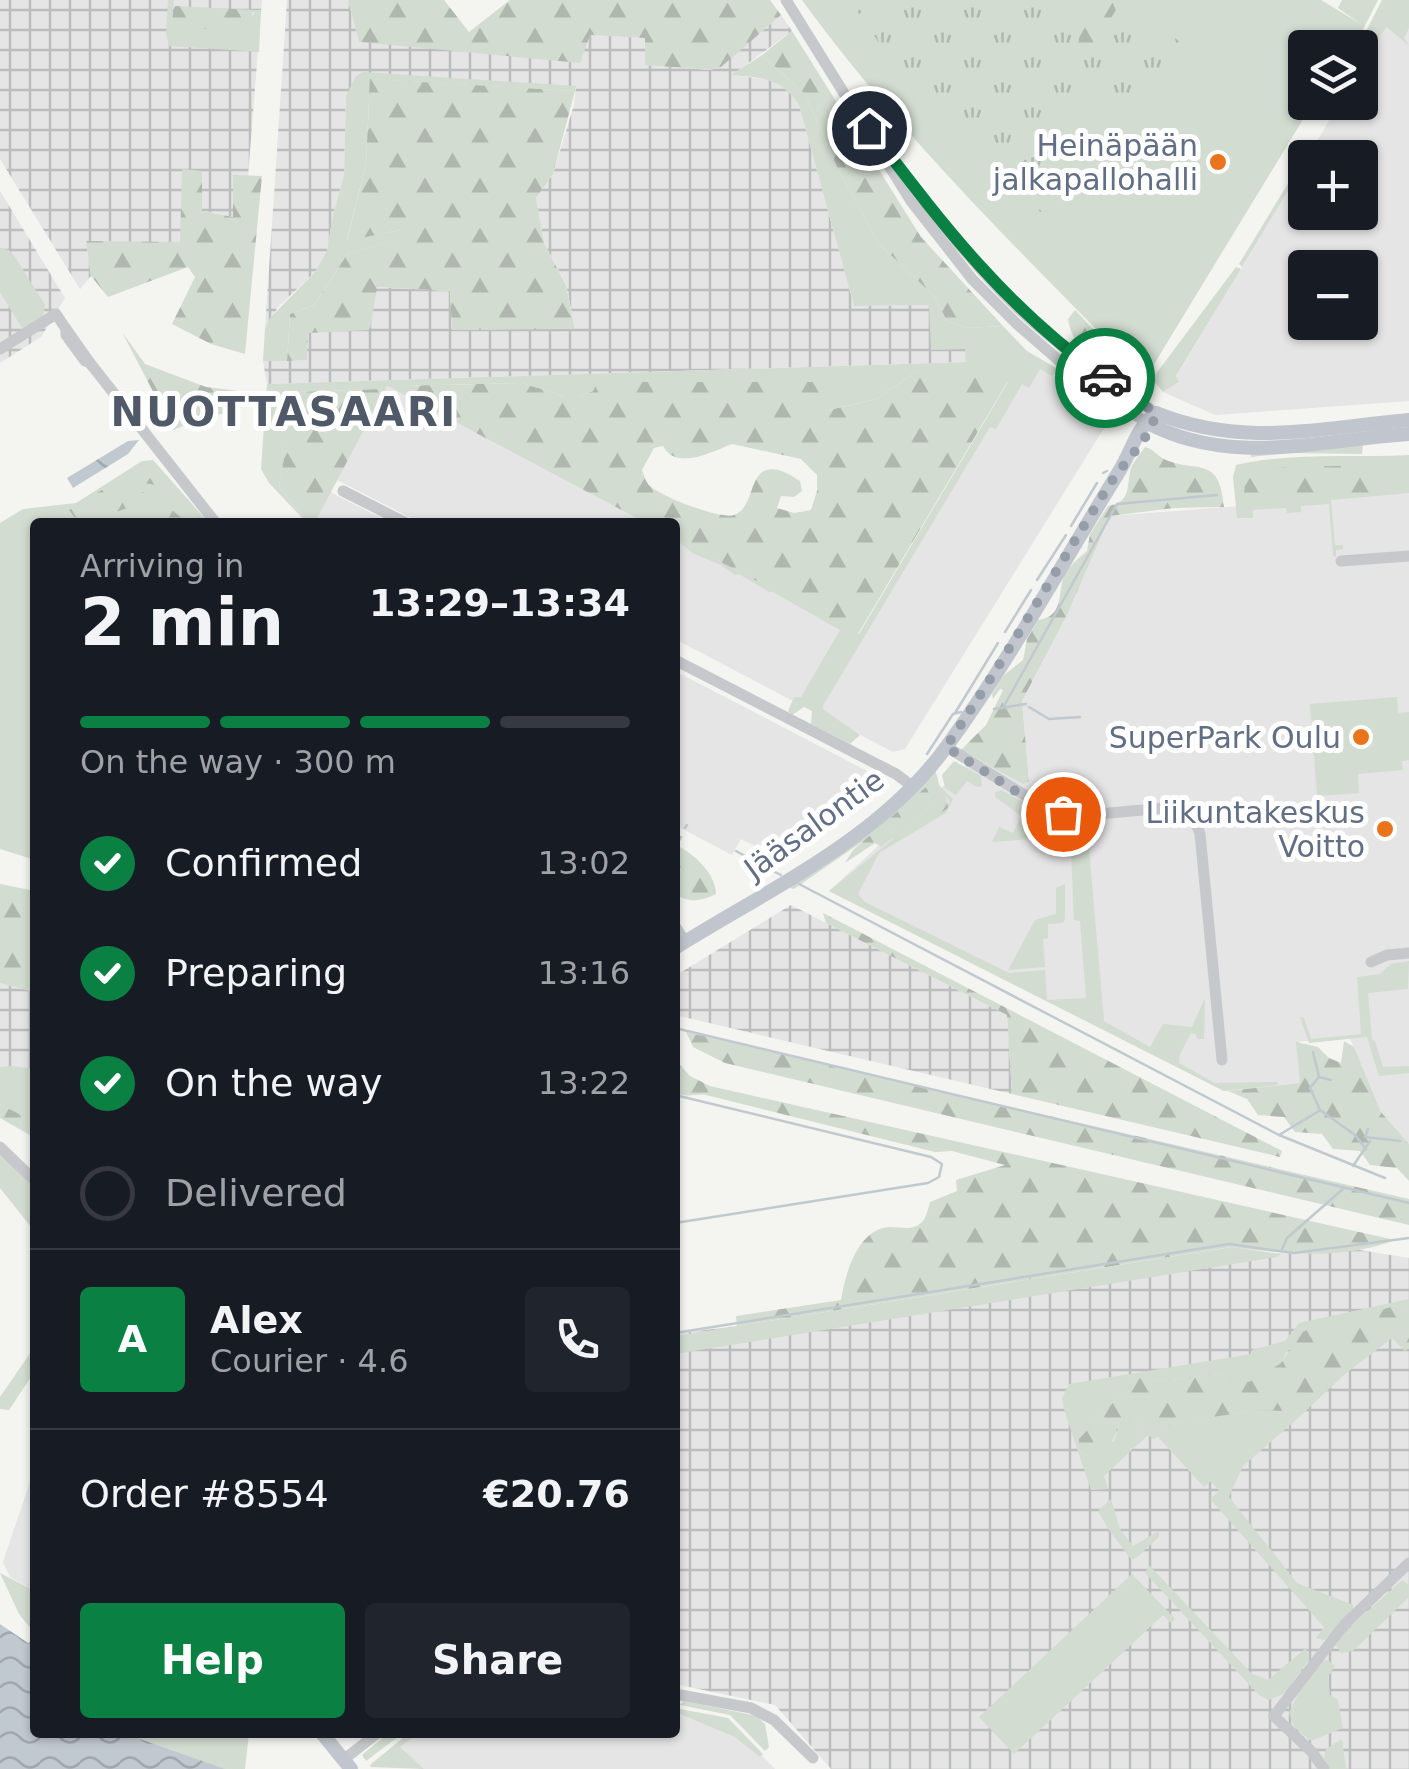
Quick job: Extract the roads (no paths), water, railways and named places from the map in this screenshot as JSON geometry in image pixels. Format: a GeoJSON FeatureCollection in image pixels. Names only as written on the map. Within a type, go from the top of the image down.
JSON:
{"type":"FeatureCollection","features":[{"type":"Feature","properties":{"kind":"main road"},"geometry":{"type":"LineString","coordinates":[[1151,420],[1247,435],[1409,420]]}},
{"type":"Feature","properties":{"kind":"main road"},"geometry":{"type":"LineString","coordinates":[[1151,420],[1176,437],[1230,449],[1409,434]]}},
{"type":"Feature","properties":{"kind":"main road","name":"Jääsalontie"},"geometry":{"type":"LineString","coordinates":[[680,945],[781,886],[842,844],[912,786],[946,747],[1014,644],[1151,420]]}},
{"type":"Feature","properties":{"kind":"main road"},"geometry":{"type":"LineString","coordinates":[[326,1738],[347,1764]]}},
{"type":"Feature","properties":{"kind":"street"},"geometry":{"type":"LineString","coordinates":[[786,0],[912,201],[972,279],[1063,364],[1151,420]]}},
{"type":"Feature","properties":{"kind":"street"},"geometry":{"type":"LineString","coordinates":[[0,348],[56,314],[66,335],[213,518]]}},
{"type":"Feature","properties":{"kind":"street"},"geometry":{"type":"LineString","coordinates":[[342,490],[396,518]]}},
{"type":"Feature","properties":{"kind":"street"},"geometry":{"type":"LineString","coordinates":[[1341,561],[1409,556]]}},
{"type":"Feature","properties":{"kind":"street"},"geometry":{"type":"LineString","coordinates":[[680,663],[896,774],[912,786]]}},
{"type":"Feature","properties":{"kind":"street"},"geometry":{"type":"LineString","coordinates":[[946,747],[1052,812],[1076,816],[1165,808],[1186,814],[1200,834],[1222,1060]]}},
{"type":"Feature","properties":{"kind":"street"},"geometry":{"type":"LineString","coordinates":[[1371,962],[1409,952]]}},
{"type":"Feature","properties":{"kind":"street"},"geometry":{"type":"LineString","coordinates":[[0,1147],[30,1176]]}},
{"type":"Feature","properties":{"kind":"street"},"geometry":{"type":"LineString","coordinates":[[1324,1769],[1274,1716],[1344,1625],[1409,1564]]}},
{"type":"Feature","properties":{"kind":"street"},"geometry":{"type":"LineString","coordinates":[[680,1695],[751,1708],[774,1720],[813,1758]]}},
{"type":"Feature","properties":{"kind":"street"},"geometry":{"type":"LineString","coordinates":[[347,1764],[374,1738]]}},
{"type":"Feature","properties":{"kind":"water"},"geometry":{"type":"Polygon","coordinates":[[[139,440],[128,454],[73,488],[67,478],[128,441],[139,440]]]}},
{"type":"Feature","properties":{"kind":"water"},"geometry":{"type":"Polygon","coordinates":[[[0,1624],[30,1642],[30,1738],[137,1738],[225,1769],[0,1769],[0,1624]]]}},
{"type":"Feature","properties":{"kind":"waterway"},"geometry":{"type":"LineString","coordinates":[[1103,473],[1107,471]]}},
{"type":"Feature","properties":{"kind":"waterway"},"geometry":{"type":"LineString","coordinates":[[1071,526],[1097,483]]}},
{"type":"Feature","properties":{"kind":"waterway"},"geometry":{"type":"LineString","coordinates":[[1004,706],[1117,504],[1217,495]]}},
{"type":"Feature","properties":{"kind":"waterway"},"geometry":{"type":"LineString","coordinates":[[1037,580],[1066,535]]}},
{"type":"Feature","properties":{"kind":"waterway"},"geometry":{"type":"LineString","coordinates":[[1005,632],[1031,590]]}},
{"type":"Feature","properties":{"kind":"waterway"},"geometry":{"type":"LineString","coordinates":[[955,713],[998,643]]}},
{"type":"Feature","properties":{"kind":"waterway"},"geometry":{"type":"LineString","coordinates":[[994,709],[1026,704]]}},
{"type":"Feature","properties":{"kind":"waterway"},"geometry":{"type":"LineString","coordinates":[[1029,707],[1049,719],[1080,717]]}},
{"type":"Feature","properties":{"kind":"waterway"},"geometry":{"type":"LineString","coordinates":[[927,754],[953,714],[961,712]]}},
{"type":"Feature","properties":{"kind":"waterway"},"geometry":{"type":"LineString","coordinates":[[736,851],[756,862]]}},
{"type":"Feature","properties":{"kind":"waterway"},"geometry":{"type":"LineString","coordinates":[[767,868],[781,875]]}},
{"type":"Feature","properties":{"kind":"waterway"},"geometry":{"type":"LineString","coordinates":[[799,884],[1279,1135],[1385,1178]]}},
{"type":"Feature","properties":{"kind":"waterway"},"geometry":{"type":"LineString","coordinates":[[680,1029],[1409,1203]]}},
{"type":"Feature","properties":{"kind":"waterway"},"geometry":{"type":"LineString","coordinates":[[1313,1052],[1319,1077],[1331,1080]]}},
{"type":"Feature","properties":{"kind":"waterway"},"geometry":{"type":"LineString","coordinates":[[1319,1077],[1310,1088],[1320,1110],[1355,1135],[1366,1149]]}},
{"type":"Feature","properties":{"kind":"waterway"},"geometry":{"type":"LineString","coordinates":[[680,1096],[931,1157],[942,1164],[939,1177],[928,1183],[680,1222]]}},
{"type":"Feature","properties":{"kind":"waterway"},"geometry":{"type":"LineString","coordinates":[[1279,1135],[1319,1111]]}},
{"type":"Feature","properties":{"kind":"waterway"},"geometry":{"type":"LineString","coordinates":[[1368,1129],[1365,1137],[1400,1141]]}},
{"type":"Feature","properties":{"kind":"waterway"},"geometry":{"type":"LineString","coordinates":[[1353,1166],[1370,1141]]}},
{"type":"Feature","properties":{"kind":"waterway"},"geometry":{"type":"LineString","coordinates":[[1282,1249],[1287,1238],[1343,1189]]}},
{"type":"Feature","properties":{"kind":"waterway"},"geometry":{"type":"LineString","coordinates":[[680,1332],[1229,1244],[1294,1253],[1409,1238]]}},
{"type":"Feature","properties":{"kind":"place","name":"Heinäpään jalkapallohalli"},"geometry":{"type":"Point","coordinates":[1218,162]}},
{"type":"Feature","properties":{"kind":"place","name":"SuperPark Oulu"},"geometry":{"type":"Point","coordinates":[1361,737]}},
{"type":"Feature","properties":{"kind":"place","name":"Liikuntakeskus Voitto"},"geometry":{"type":"Point","coordinates":[1385,829]}},
{"type":"Feature","properties":{"kind":"district","name":"NUOTTASAARI"},"geometry":{"type":"Point","coordinates":[284,412]}}]}
